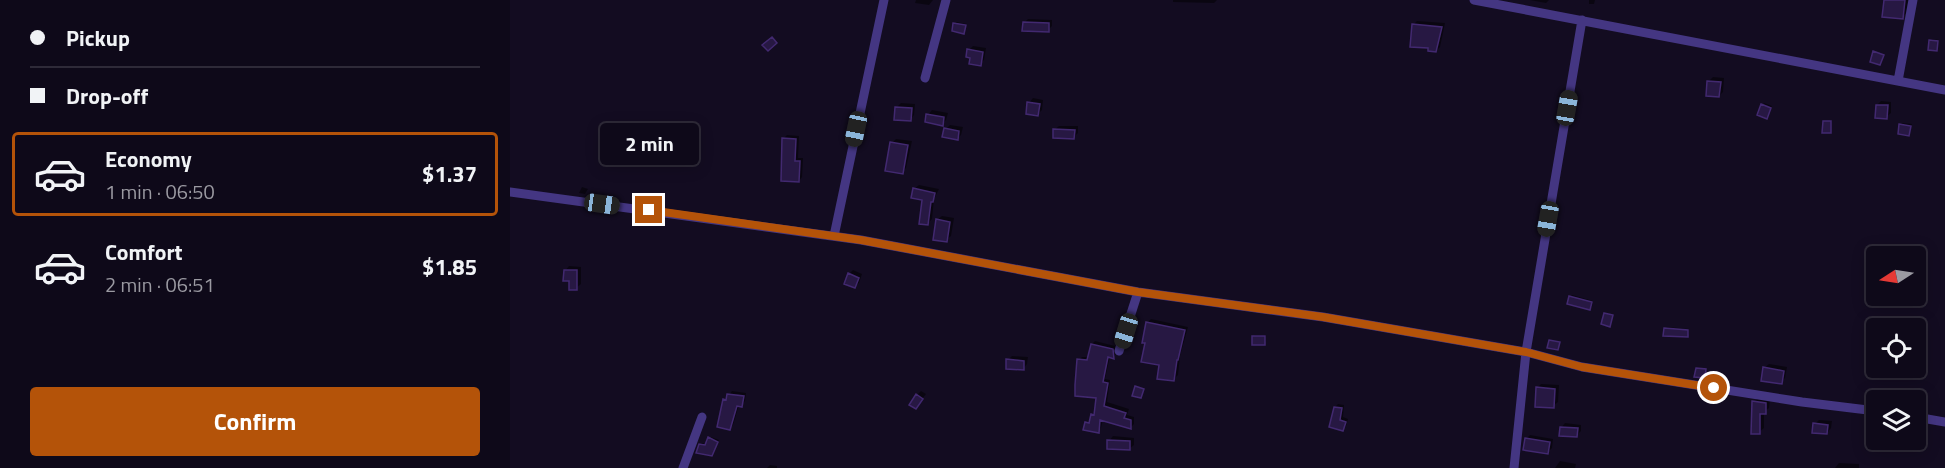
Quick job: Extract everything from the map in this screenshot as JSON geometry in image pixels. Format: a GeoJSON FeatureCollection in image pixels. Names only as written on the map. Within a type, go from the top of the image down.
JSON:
{"type":"FeatureCollection","features":[{"type":"Feature","properties":{"kind":"street"},"geometry":{"type":"LineString","coordinates":[[834,236],[884,0]]}},
{"type":"Feature","properties":{"kind":"street"},"geometry":{"type":"LineString","coordinates":[[925,78],[946,0]]}},
{"type":"Feature","properties":{"kind":"street"},"geometry":{"type":"LineString","coordinates":[[1474,0],[1489,1],[1945,90]]}},
{"type":"Feature","properties":{"kind":"street"},"geometry":{"type":"LineString","coordinates":[[1898,81],[1913,0]]}},
{"type":"Feature","properties":{"kind":"street"},"geometry":{"type":"LineString","coordinates":[[1514,468],[1526,352],[1581,20]]}},
{"type":"Feature","properties":{"kind":"street"},"geometry":{"type":"LineString","coordinates":[[510,192],[834,236],[1138,292],[1323,317],[1526,352],[1594,369],[1866,410]]}},
{"type":"Feature","properties":{"kind":"street"},"geometry":{"type":"LineString","coordinates":[[1119,351],[1138,292]]}},
{"type":"Feature","properties":{"kind":"street"},"geometry":{"type":"LineString","coordinates":[[683,468],[702,417]]}},
{"type":"Feature","properties":{"kind":"street"},"geometry":{"type":"LineString","coordinates":[[1926,419],[1945,422]]}},
{"type":"Feature","properties":{"kind":"building"},"geometry":{"type":"Polygon","coordinates":[[[1884,0],[1905,0],[1903,19],[1882,17],[1884,0]]]}},
{"type":"Feature","properties":{"kind":"building"},"geometry":{"type":"Polygon","coordinates":[[[1023,22],[1049,23],[1049,32],[1022,31],[1023,22]]]}},
{"type":"Feature","properties":{"kind":"building"},"geometry":{"type":"Polygon","coordinates":[[[953,23],[966,25],[964,34],[952,31],[953,23]]]}},
{"type":"Feature","properties":{"kind":"building"},"geometry":{"type":"Polygon","coordinates":[[[1412,24],[1442,27],[1436,52],[1428,51],[1428,48],[1410,47],[1412,24]]]}},
{"type":"Feature","properties":{"kind":"building"},"geometry":{"type":"Polygon","coordinates":[[[772,37],[777,43],[768,51],[762,45],[772,37]]]}},
{"type":"Feature","properties":{"kind":"building"},"geometry":{"type":"Polygon","coordinates":[[[1929,40],[1938,41],[1937,51],[1928,50],[1929,40]]]}},
{"type":"Feature","properties":{"kind":"building"},"geometry":{"type":"Polygon","coordinates":[[[967,49],[983,52],[981,66],[969,64],[970,58],[966,57],[967,49]]]}},
{"type":"Feature","properties":{"kind":"building"},"geometry":{"type":"Polygon","coordinates":[[[1873,51],[1884,55],[1880,65],[1870,62],[1873,51]]]}},
{"type":"Feature","properties":{"kind":"building"},"geometry":{"type":"Polygon","coordinates":[[[1707,81],[1721,82],[1719,97],[1706,96],[1707,81]]]}},
{"type":"Feature","properties":{"kind":"building"},"geometry":{"type":"Polygon","coordinates":[[[1027,102],[1040,104],[1038,116],[1026,114],[1027,102]]]}},
{"type":"Feature","properties":{"kind":"building"},"geometry":{"type":"Polygon","coordinates":[[[1761,104],[1771,108],[1767,119],[1757,115],[1761,104]]]}},
{"type":"Feature","properties":{"kind":"building"},"geometry":{"type":"Polygon","coordinates":[[[1876,105],[1888,105],[1887,119],[1875,118],[1876,105]]]}},
{"type":"Feature","properties":{"kind":"building"},"geometry":{"type":"Polygon","coordinates":[[[895,107],[912,108],[911,121],[894,120],[895,107]]]}},
{"type":"Feature","properties":{"kind":"building"},"geometry":{"type":"Polygon","coordinates":[[[926,114],[944,117],[943,126],[925,122],[926,114]]]}},
{"type":"Feature","properties":{"kind":"building"},"geometry":{"type":"Polygon","coordinates":[[[1823,121],[1831,121],[1831,133],[1822,133],[1823,121]]]}},
{"type":"Feature","properties":{"kind":"building"},"geometry":{"type":"Polygon","coordinates":[[[1899,124],[1911,126],[1909,136],[1898,134],[1899,124]]]}},
{"type":"Feature","properties":{"kind":"building"},"geometry":{"type":"Polygon","coordinates":[[[944,128],[959,131],[958,140],[942,137],[944,128]]]}},
{"type":"Feature","properties":{"kind":"building"},"geometry":{"type":"Polygon","coordinates":[[[1053,129],[1075,130],[1074,139],[1053,138],[1053,129]]]}},
{"type":"Feature","properties":{"kind":"building"},"geometry":{"type":"Polygon","coordinates":[[[601,137],[612,139],[607,158],[599,156],[601,137]]]}},
{"type":"Feature","properties":{"kind":"building"},"geometry":{"type":"Polygon","coordinates":[[[782,138],[796,139],[795,161],[800,161],[799,182],[781,181],[782,138]]]}},
{"type":"Feature","properties":{"kind":"building"},"geometry":{"type":"Polygon","coordinates":[[[890,142],[908,145],[903,174],[885,171],[890,142]]]}},
{"type":"Feature","properties":{"kind":"building"},"geometry":{"type":"Polygon","coordinates":[[[913,188],[935,193],[933,202],[931,202],[928,225],[919,224],[922,200],[911,198],[913,188]]]}},
{"type":"Feature","properties":{"kind":"building"},"geometry":{"type":"Polygon","coordinates":[[[936,219],[950,222],[947,242],[933,240],[936,219]]]}},
{"type":"Feature","properties":{"kind":"building"},"geometry":{"type":"Polygon","coordinates":[[[564,270],[577,270],[577,290],[569,290],[569,281],[563,281],[564,270]]]}},
{"type":"Feature","properties":{"kind":"building"},"geometry":{"type":"Polygon","coordinates":[[[848,273],[859,278],[855,288],[844,284],[848,273]]]}},
{"type":"Feature","properties":{"kind":"building"},"geometry":{"type":"Polygon","coordinates":[[[1569,296],[1592,302],[1590,310],[1567,304],[1569,296]]]}},
{"type":"Feature","properties":{"kind":"building"},"geometry":{"type":"Polygon","coordinates":[[[1604,313],[1613,315],[1610,327],[1601,324],[1604,313]]]}},
{"type":"Feature","properties":{"kind":"building"},"geometry":{"type":"Polygon","coordinates":[[[1146,322],[1185,330],[1174,381],[1157,379],[1159,365],[1141,362],[1146,322]]]}},
{"type":"Feature","properties":{"kind":"building"},"geometry":{"type":"Polygon","coordinates":[[[1664,328],[1688,330],[1688,337],[1663,336],[1664,328]]]}},
{"type":"Feature","properties":{"kind":"building"},"geometry":{"type":"Polygon","coordinates":[[[1252,336],[1265,336],[1265,345],[1252,345],[1252,336]]]}},
{"type":"Feature","properties":{"kind":"building"},"geometry":{"type":"Polygon","coordinates":[[[1549,340],[1560,342],[1558,350],[1547,348],[1549,340]]]}},
{"type":"Feature","properties":{"kind":"building"},"geometry":{"type":"Polygon","coordinates":[[[1091,344],[1113,349],[1114,359],[1108,357],[1103,382],[1108,383],[1104,406],[1126,413],[1124,418],[1131,420],[1131,429],[1100,420],[1099,433],[1083,430],[1085,422],[1089,423],[1091,414],[1094,415],[1096,398],[1075,396],[1077,359],[1087,360],[1091,344]]]}},
{"type":"Feature","properties":{"kind":"building"},"geometry":{"type":"Polygon","coordinates":[[[1006,359],[1024,361],[1024,370],[1006,369],[1006,359]]]}},
{"type":"Feature","properties":{"kind":"building"},"geometry":{"type":"Polygon","coordinates":[[[1763,367],[1784,371],[1782,384],[1761,381],[1763,367]]]}},
{"type":"Feature","properties":{"kind":"building"},"geometry":{"type":"Polygon","coordinates":[[[1696,368],[1706,369],[1705,378],[1694,377],[1696,368]]]}},
{"type":"Feature","properties":{"kind":"building"},"geometry":{"type":"Polygon","coordinates":[[[1135,386],[1144,389],[1141,398],[1132,396],[1135,386]]]}},
{"type":"Feature","properties":{"kind":"building"},"geometry":{"type":"Polygon","coordinates":[[[1536,387],[1555,389],[1554,408],[1535,407],[1536,387]]]}},
{"type":"Feature","properties":{"kind":"building"},"geometry":{"type":"Polygon","coordinates":[[[727,394],[744,396],[742,407],[737,406],[730,430],[717,427],[723,399],[726,400],[727,394]]]}},
{"type":"Feature","properties":{"kind":"building"},"geometry":{"type":"Polygon","coordinates":[[[916,394],[923,399],[916,409],[909,405],[916,394]]]}},
{"type":"Feature","properties":{"kind":"building"},"geometry":{"type":"Polygon","coordinates":[[[1752,401],[1766,403],[1766,414],[1760,414],[1760,434],[1751,434],[1752,401]]]}},
{"type":"Feature","properties":{"kind":"building"},"geometry":{"type":"Polygon","coordinates":[[[1334,407],[1342,408],[1340,420],[1346,422],[1343,431],[1329,427],[1334,407]]]}},
{"type":"Feature","properties":{"kind":"building"},"geometry":{"type":"Polygon","coordinates":[[[1813,423],[1828,425],[1827,434],[1812,433],[1813,423]]]}},
{"type":"Feature","properties":{"kind":"building"},"geometry":{"type":"Polygon","coordinates":[[[1560,427],[1578,428],[1577,437],[1559,436],[1560,427]]]}},
{"type":"Feature","properties":{"kind":"building"},"geometry":{"type":"Polygon","coordinates":[[[708,437],[718,442],[712,456],[696,453],[699,444],[705,445],[708,437]]]}},
{"type":"Feature","properties":{"kind":"building"},"geometry":{"type":"Polygon","coordinates":[[[1525,438],[1550,442],[1548,454],[1523,450],[1525,438]]]}},
{"type":"Feature","properties":{"kind":"building"},"geometry":{"type":"Polygon","coordinates":[[[1107,440],[1130,441],[1130,450],[1107,449],[1107,440]]]}},
{"type":"Feature","properties":{"kind":"route"},"geometry":{"type":"LineString","coordinates":[[649,210],[861,240],[1138,292],[1323,317],[1526,352],[1582,367],[1714,388]]}}]}
